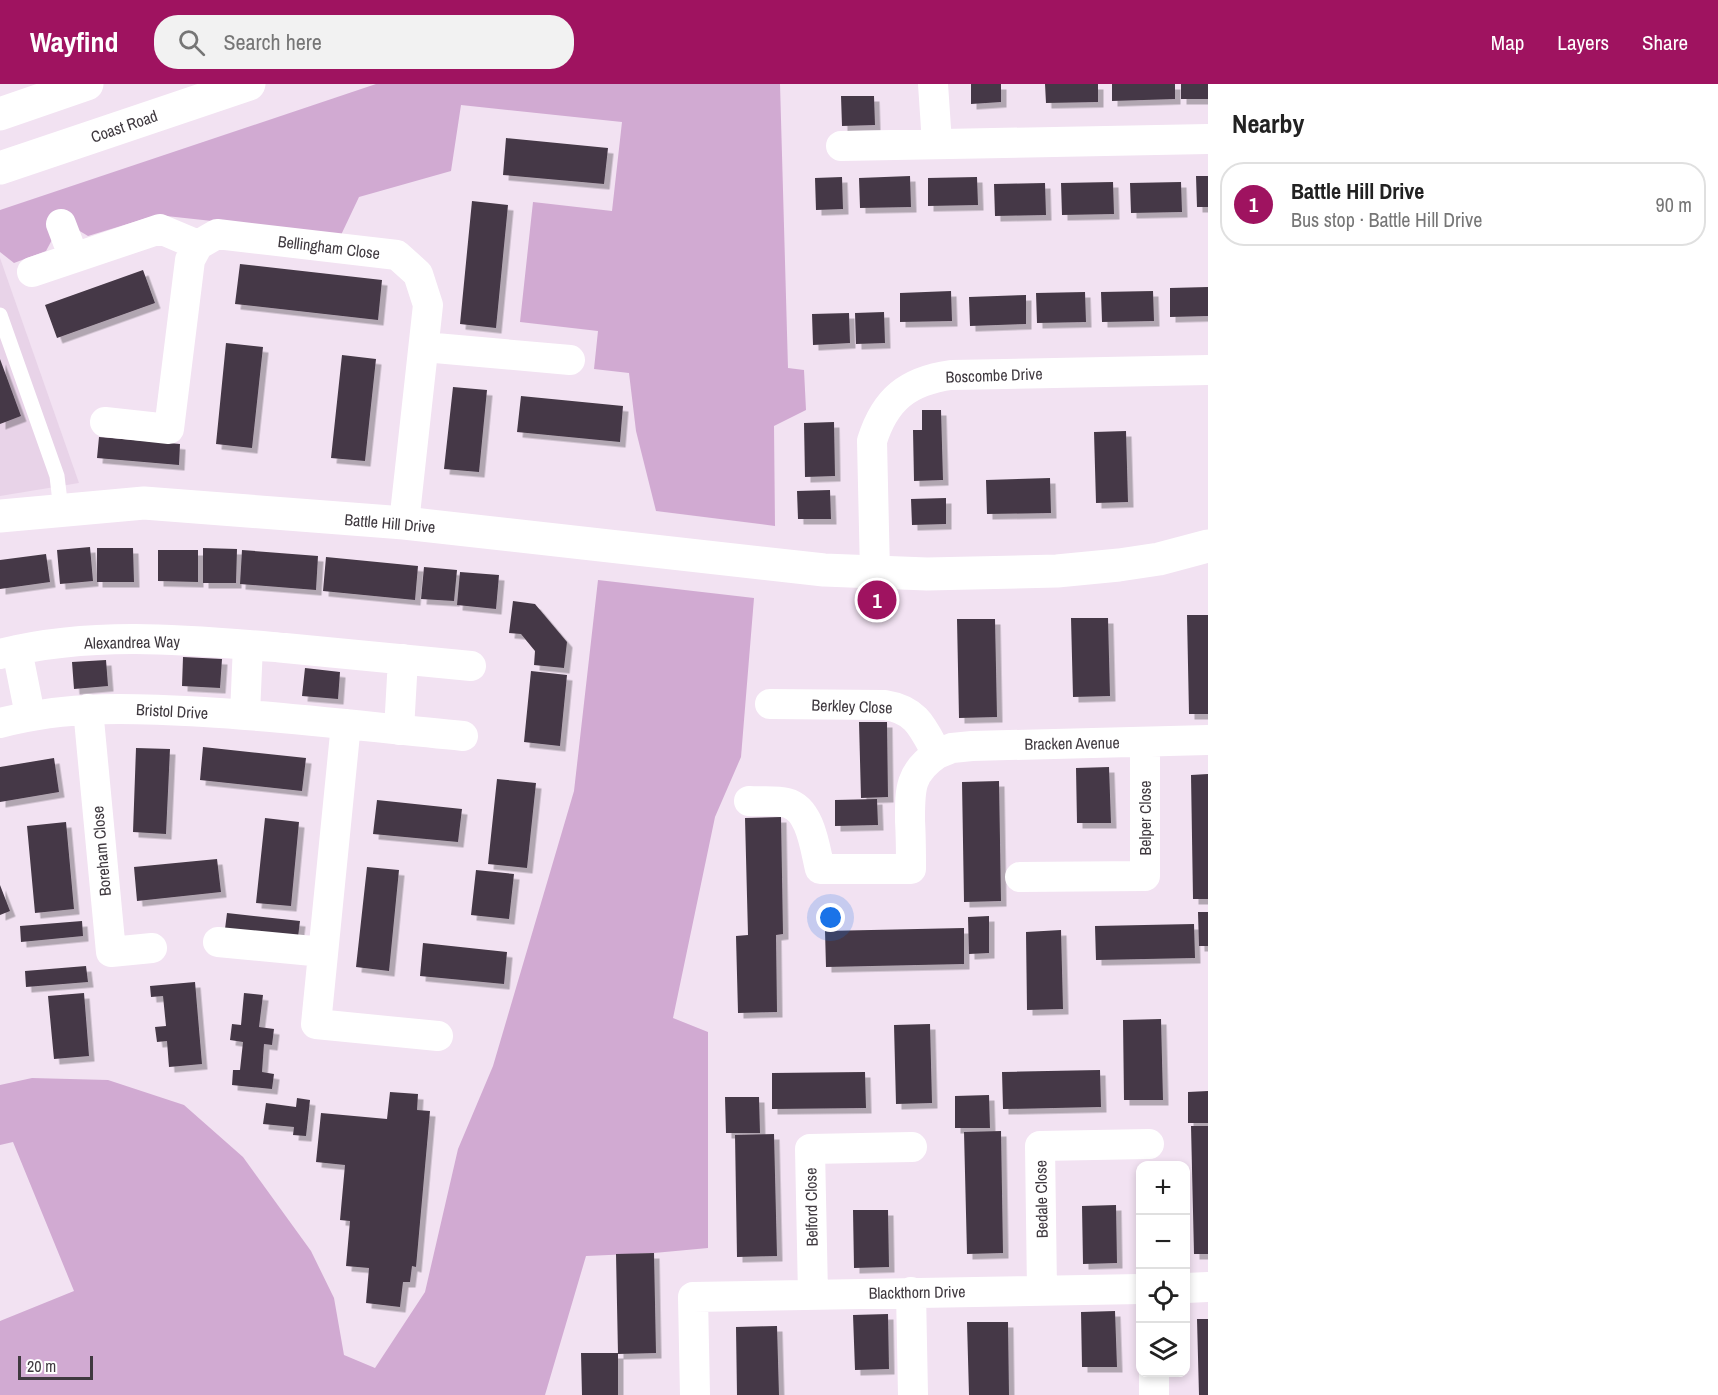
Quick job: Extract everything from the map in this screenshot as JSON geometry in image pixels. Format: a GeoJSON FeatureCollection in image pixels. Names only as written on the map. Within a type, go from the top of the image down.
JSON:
{"type":"FeatureCollection","features":[{"type":"Feature","properties":{"kind":"main road"},"geometry":{"type":"LineString","coordinates":[[0,114],[87,84]]}},
{"type":"Feature","properties":{"kind":"main road","name":"Coast Road"},"geometry":{"type":"LineString","coordinates":[[0,168],[249,84]]}},
{"type":"Feature","properties":{"kind":"main road","name":"Battle Hill Drive"},"geometry":{"type":"LineString","coordinates":[[0,516],[144,503],[404,524],[824,570],[875,573],[983,574],[1057,571],[1159,559],[1208,546]]}},
{"type":"Feature","properties":{"kind":"street"},"geometry":{"type":"LineString","coordinates":[[933,84],[937,143]]}},
{"type":"Feature","properties":{"kind":"street"},"geometry":{"type":"LineString","coordinates":[[841,146],[1208,139]]}},
{"type":"Feature","properties":{"kind":"street"},"geometry":{"type":"LineString","coordinates":[[61,224],[74,258]]}},
{"type":"Feature","properties":{"kind":"street"},"geometry":{"type":"LineString","coordinates":[[32,272],[160,229],[198,245],[190,260],[169,429],[105,422]]}},
{"type":"Feature","properties":{"kind":"street","name":"Bellingham Close"},"geometry":{"type":"LineString","coordinates":[[198,245],[217,234],[397,255],[418,274],[428,305],[404,524]]}},
{"type":"Feature","properties":{"kind":"street"},"geometry":{"type":"LineString","coordinates":[[424,346],[570,360]]}},
{"type":"Feature","properties":{"kind":"street","name":"Boscombe Drive"},"geometry":{"type":"LineString","coordinates":[[875,573],[872,441],[878,422],[900,393],[933,377],[951,375],[1208,370]]}},
{"type":"Feature","properties":{"kind":"street","name":"Alexandrea Way"},"geometry":{"type":"LineString","coordinates":[[30,715],[8,652],[94,640],[160,639],[248,645],[471,666]]}},
{"type":"Feature","properties":{"kind":"street"},"geometry":{"type":"LineString","coordinates":[[244,714],[248,645]]}},
{"type":"Feature","properties":{"kind":"street"},"geometry":{"type":"LineString","coordinates":[[399,730],[403,659]]}},
{"type":"Feature","properties":{"kind":"street","name":"Berkley Close"},"geometry":{"type":"LineString","coordinates":[[770,704],[901,707],[920,722],[937,754]]}},
{"type":"Feature","properties":{"kind":"street","name":"Bristol Drive"},"geometry":{"type":"LineString","coordinates":[[0,723],[30,715],[144,708],[244,714],[463,736]]}},
{"type":"Feature","properties":{"kind":"street","name":"Boreham Close"},"geometry":{"type":"LineString","coordinates":[[88,710],[111,951],[152,948]]}},
{"type":"Feature","properties":{"kind":"street"},"geometry":{"type":"LineString","coordinates":[[346,724],[316,1024],[438,1036]]}},
{"type":"Feature","properties":{"kind":"street","name":"Bracken Avenue"},"geometry":{"type":"LineString","coordinates":[[937,754],[952,748],[972,746],[1208,740]]}},
{"type":"Feature","properties":{"kind":"street","name":"Belper Close"},"geometry":{"type":"LineString","coordinates":[[1020,877],[1145,876],[1144,742]]}},
{"type":"Feature","properties":{"kind":"street"},"geometry":{"type":"LineString","coordinates":[[749,801],[787,803],[797,808],[808,827],[820,869],[911,869],[910,791],[915,776],[925,762],[937,754]]}},
{"type":"Feature","properties":{"kind":"street"},"geometry":{"type":"LineString","coordinates":[[218,942],[323,952]]}},
{"type":"Feature","properties":{"kind":"street","name":"Bedale Close"},"geometry":{"type":"LineString","coordinates":[[1042,1290],[1040,1146],[1149,1144]]}},
{"type":"Feature","properties":{"kind":"street","name":"Belford Close"},"geometry":{"type":"LineString","coordinates":[[813,1294],[810,1149],[912,1147]]}},
{"type":"Feature","properties":{"kind":"street"},"geometry":{"type":"LineString","coordinates":[[1190,1288],[1208,1287]]}},
{"type":"Feature","properties":{"kind":"street","name":"Blackthorn Drive"},"geometry":{"type":"LineString","coordinates":[[695,1395],[693,1297],[1136,1288]]}},
{"type":"Feature","properties":{"kind":"street"},"geometry":{"type":"LineString","coordinates":[[911,1292],[913,1395]]}},
{"type":"Feature","properties":{"kind":"street"},"geometry":{"type":"LineString","coordinates":[[1154,1377],[1154,1395]]}},
{"type":"Feature","properties":{"kind":"lane"},"geometry":{"type":"LineString","coordinates":[[0,315],[57,476],[61,510]]}},
{"type":"Feature","properties":{"kind":"shaded area"},"geometry":{"type":"Polygon","coordinates":[[[376,84],[780,84],[788,368],[804,370],[806,410],[774,426],[775,526],[656,511],[636,431],[629,373],[594,369],[598,331],[520,322],[533,202],[612,211],[622,122],[461,105],[451,171],[359,197],[341,235],[157,215],[88,236],[73,227],[54,236],[46,251],[14,263],[0,252],[0,210],[376,84]]]}},
{"type":"Feature","properties":{"kind":"shaded area"},"geometry":{"type":"Polygon","coordinates":[[[0,258],[79,483],[0,496],[0,258]]]}},
{"type":"Feature","properties":{"kind":"shaded area"},"geometry":{"type":"Polygon","coordinates":[[[598,580],[754,598],[741,757],[715,817],[673,1018],[708,1032],[708,1248],[586,1256],[545,1395],[0,1395],[0,1321],[74,1291],[13,1142],[0,1145],[0,1085],[32,1078],[108,1080],[184,1105],[243,1157],[311,1251],[334,1298],[344,1355],[375,1368],[425,1292],[458,1149],[493,1066],[574,791],[598,580]]]}},
{"type":"Feature","properties":{"kind":"building"},"geometry":{"type":"Polygon","coordinates":[[[971,84],[1001,84],[1001,102],[971,104],[971,84]]]}},
{"type":"Feature","properties":{"kind":"building"},"geometry":{"type":"Polygon","coordinates":[[[1045,84],[1098,84],[1098,102],[1046,103],[1045,84]]]}},
{"type":"Feature","properties":{"kind":"building"},"geometry":{"type":"Polygon","coordinates":[[[1112,84],[1175,84],[1175,99],[1112,101],[1112,84]]]}},
{"type":"Feature","properties":{"kind":"building"},"geometry":{"type":"Polygon","coordinates":[[[1181,84],[1208,84],[1208,99],[1181,99],[1181,84]]]}},
{"type":"Feature","properties":{"kind":"building"},"geometry":{"type":"Polygon","coordinates":[[[841,96],[874,96],[875,125],[842,126],[841,96]]]}},
{"type":"Feature","properties":{"kind":"building"},"geometry":{"type":"Polygon","coordinates":[[[506,138],[608,148],[604,184],[503,175],[506,138]]]}},
{"type":"Feature","properties":{"kind":"building"},"geometry":{"type":"Polygon","coordinates":[[[910,176],[911,207],[860,208],[859,178],[910,176]]]}},
{"type":"Feature","properties":{"kind":"building"},"geometry":{"type":"Polygon","coordinates":[[[1196,176],[1208,176],[1208,207],[1197,207],[1196,176]]]}},
{"type":"Feature","properties":{"kind":"building"},"geometry":{"type":"Polygon","coordinates":[[[842,177],[843,209],[816,210],[815,178],[842,177]]]}},
{"type":"Feature","properties":{"kind":"building"},"geometry":{"type":"Polygon","coordinates":[[[977,177],[978,205],[928,206],[928,178],[977,177]]]}},
{"type":"Feature","properties":{"kind":"building"},"geometry":{"type":"Polygon","coordinates":[[[1113,182],[1114,214],[1062,215],[1061,183],[1113,182]]]}},
{"type":"Feature","properties":{"kind":"building"},"geometry":{"type":"Polygon","coordinates":[[[1181,182],[1182,212],[1131,213],[1130,183],[1181,182]]]}},
{"type":"Feature","properties":{"kind":"building"},"geometry":{"type":"Polygon","coordinates":[[[1045,183],[1046,215],[995,216],[994,184],[1045,183]]]}},
{"type":"Feature","properties":{"kind":"building"},"geometry":{"type":"Polygon","coordinates":[[[472,201],[508,205],[496,328],[460,324],[472,201]]]}},
{"type":"Feature","properties":{"kind":"building"},"geometry":{"type":"Polygon","coordinates":[[[240,264],[382,280],[378,320],[235,304],[240,264]]]}},
{"type":"Feature","properties":{"kind":"building"},"geometry":{"type":"Polygon","coordinates":[[[143,270],[155,303],[57,338],[45,305],[143,270]]]}},
{"type":"Feature","properties":{"kind":"building"},"geometry":{"type":"Polygon","coordinates":[[[1208,287],[1208,316],[1170,317],[1170,288],[1208,287]]]}},
{"type":"Feature","properties":{"kind":"building"},"geometry":{"type":"Polygon","coordinates":[[[951,291],[952,321],[900,322],[900,293],[951,291]]]}},
{"type":"Feature","properties":{"kind":"building"},"geometry":{"type":"Polygon","coordinates":[[[1153,291],[1154,321],[1102,322],[1101,292],[1153,291]]]}},
{"type":"Feature","properties":{"kind":"building"},"geometry":{"type":"Polygon","coordinates":[[[1085,292],[1086,322],[1037,323],[1036,293],[1085,292]]]}},
{"type":"Feature","properties":{"kind":"building"},"geometry":{"type":"Polygon","coordinates":[[[1026,295],[1026,324],[970,326],[969,297],[1026,295]]]}},
{"type":"Feature","properties":{"kind":"building"},"geometry":{"type":"Polygon","coordinates":[[[884,312],[885,343],[856,344],[855,313],[884,312]]]}},
{"type":"Feature","properties":{"kind":"building"},"geometry":{"type":"Polygon","coordinates":[[[849,313],[850,343],[813,345],[812,314],[849,313]]]}},
{"type":"Feature","properties":{"kind":"building"},"geometry":{"type":"Polygon","coordinates":[[[226,343],[263,347],[252,448],[216,444],[226,343]]]}},
{"type":"Feature","properties":{"kind":"building"},"geometry":{"type":"Polygon","coordinates":[[[342,355],[376,359],[365,461],[331,458],[342,355]]]}},
{"type":"Feature","properties":{"kind":"building"},"geometry":{"type":"Polygon","coordinates":[[[0,359],[21,416],[0,424],[0,359]]]}},
{"type":"Feature","properties":{"kind":"building"},"geometry":{"type":"Polygon","coordinates":[[[453,387],[487,390],[479,472],[444,469],[453,387]]]}},
{"type":"Feature","properties":{"kind":"building"},"geometry":{"type":"Polygon","coordinates":[[[521,396],[623,406],[620,442],[517,432],[521,396]]]}},
{"type":"Feature","properties":{"kind":"building"},"geometry":{"type":"Polygon","coordinates":[[[922,410],[941,410],[943,480],[914,481],[913,430],[922,430],[922,410]]]}},
{"type":"Feature","properties":{"kind":"building"},"geometry":{"type":"Polygon","coordinates":[[[834,422],[835,476],[805,477],[804,423],[834,422]]]}},
{"type":"Feature","properties":{"kind":"building"},"geometry":{"type":"Polygon","coordinates":[[[1126,431],[1128,502],[1096,503],[1094,432],[1126,431]]]}},
{"type":"Feature","properties":{"kind":"building"},"geometry":{"type":"Polygon","coordinates":[[[99,437],[180,444],[179,465],[97,458],[99,437]]]}},
{"type":"Feature","properties":{"kind":"building"},"geometry":{"type":"Polygon","coordinates":[[[1050,478],[1051,513],[987,514],[986,480],[1050,478]]]}},
{"type":"Feature","properties":{"kind":"building"},"geometry":{"type":"Polygon","coordinates":[[[830,490],[831,519],[798,519],[797,491],[830,490]]]}},
{"type":"Feature","properties":{"kind":"building"},"geometry":{"type":"Polygon","coordinates":[[[946,498],[946,524],[912,525],[911,499],[946,498]]]}},
{"type":"Feature","properties":{"kind":"building"},"geometry":{"type":"Polygon","coordinates":[[[90,547],[93,581],[60,584],[57,550],[90,547]]]}},
{"type":"Feature","properties":{"kind":"building"},"geometry":{"type":"Polygon","coordinates":[[[97,548],[133,548],[134,582],[97,582],[97,548]]]}},
{"type":"Feature","properties":{"kind":"building"},"geometry":{"type":"Polygon","coordinates":[[[203,548],[237,549],[236,583],[203,583],[203,548]]]}},
{"type":"Feature","properties":{"kind":"building"},"geometry":{"type":"Polygon","coordinates":[[[158,550],[198,550],[198,582],[158,581],[158,550]]]}},
{"type":"Feature","properties":{"kind":"building"},"geometry":{"type":"Polygon","coordinates":[[[242,550],[318,556],[316,590],[240,584],[242,550]]]}},
{"type":"Feature","properties":{"kind":"building"},"geometry":{"type":"Polygon","coordinates":[[[46,554],[50,582],[0,589],[0,560],[46,554]]]}},
{"type":"Feature","properties":{"kind":"building"},"geometry":{"type":"Polygon","coordinates":[[[326,557],[418,566],[415,600],[323,591],[326,557]]]}},
{"type":"Feature","properties":{"kind":"building"},"geometry":{"type":"Polygon","coordinates":[[[424,567],[457,570],[454,601],[421,599],[424,567]]]}},
{"type":"Feature","properties":{"kind":"building"},"geometry":{"type":"Polygon","coordinates":[[[460,572],[499,575],[496,609],[457,605],[460,572]]]}},
{"type":"Feature","properties":{"kind":"building"},"geometry":{"type":"Polygon","coordinates":[[[513,601],[535,604],[567,642],[564,668],[534,665],[535,651],[521,634],[509,633],[513,601]]]}},
{"type":"Feature","properties":{"kind":"building"},"geometry":{"type":"Polygon","coordinates":[[[1187,615],[1208,615],[1208,714],[1189,714],[1187,615]]]}},
{"type":"Feature","properties":{"kind":"building"},"geometry":{"type":"Polygon","coordinates":[[[1071,618],[1108,618],[1110,696],[1073,697],[1071,618]]]}},
{"type":"Feature","properties":{"kind":"building"},"geometry":{"type":"Polygon","coordinates":[[[957,619],[995,619],[997,717],[959,718],[957,619]]]}},
{"type":"Feature","properties":{"kind":"building"},"geometry":{"type":"Polygon","coordinates":[[[183,657],[222,659],[220,688],[182,686],[183,657]]]}},
{"type":"Feature","properties":{"kind":"building"},"geometry":{"type":"Polygon","coordinates":[[[106,660],[108,686],[74,689],[72,662],[106,660]]]}},
{"type":"Feature","properties":{"kind":"building"},"geometry":{"type":"Polygon","coordinates":[[[305,668],[340,672],[338,699],[302,696],[305,668]]]}},
{"type":"Feature","properties":{"kind":"building"},"geometry":{"type":"Polygon","coordinates":[[[531,671],[567,675],[560,746],[524,742],[531,671]]]}},
{"type":"Feature","properties":{"kind":"building"},"geometry":{"type":"Polygon","coordinates":[[[859,722],[887,722],[888,797],[861,798],[859,722]]]}},
{"type":"Feature","properties":{"kind":"building"},"geometry":{"type":"Polygon","coordinates":[[[203,747],[306,758],[302,791],[200,780],[203,747]]]}},
{"type":"Feature","properties":{"kind":"building"},"geometry":{"type":"Polygon","coordinates":[[[136,748],[170,749],[166,834],[133,832],[136,748]]]}},
{"type":"Feature","properties":{"kind":"building"},"geometry":{"type":"Polygon","coordinates":[[[54,758],[59,792],[0,802],[0,767],[54,758]]]}},
{"type":"Feature","properties":{"kind":"building"},"geometry":{"type":"Polygon","coordinates":[[[1109,767],[1111,823],[1077,823],[1076,768],[1109,767]]]}},
{"type":"Feature","properties":{"kind":"building"},"geometry":{"type":"Polygon","coordinates":[[[1208,774],[1208,899],[1193,899],[1191,775],[1208,774]]]}},
{"type":"Feature","properties":{"kind":"building"},"geometry":{"type":"Polygon","coordinates":[[[497,779],[536,783],[527,868],[488,864],[497,779]]]}},
{"type":"Feature","properties":{"kind":"building"},"geometry":{"type":"Polygon","coordinates":[[[999,781],[1001,901],[964,902],[962,782],[999,781]]]}},
{"type":"Feature","properties":{"kind":"building"},"geometry":{"type":"Polygon","coordinates":[[[877,799],[878,825],[835,826],[835,800],[877,799]]]}},
{"type":"Feature","properties":{"kind":"building"},"geometry":{"type":"Polygon","coordinates":[[[377,800],[462,809],[458,842],[373,834],[377,800]]]}},
{"type":"Feature","properties":{"kind":"building"},"geometry":{"type":"Polygon","coordinates":[[[781,817],[783,934],[776,935],[777,1012],[738,1013],[736,936],[748,935],[745,818],[781,817]]]}},
{"type":"Feature","properties":{"kind":"building"},"geometry":{"type":"Polygon","coordinates":[[[265,818],[299,822],[291,906],[256,903],[265,818]]]}},
{"type":"Feature","properties":{"kind":"building"},"geometry":{"type":"Polygon","coordinates":[[[66,822],[74,909],[35,913],[27,826],[66,822]]]}},
{"type":"Feature","properties":{"kind":"building"},"geometry":{"type":"Polygon","coordinates":[[[217,859],[221,892],[137,901],[134,867],[217,859]]]}},
{"type":"Feature","properties":{"kind":"building"},"geometry":{"type":"Polygon","coordinates":[[[367,867],[399,870],[389,971],[356,967],[367,867]]]}},
{"type":"Feature","properties":{"kind":"building"},"geometry":{"type":"Polygon","coordinates":[[[476,870],[514,874],[509,919],[471,915],[476,870]]]}},
{"type":"Feature","properties":{"kind":"building"},"geometry":{"type":"Polygon","coordinates":[[[0,885],[10,911],[0,915],[0,885]]]}},
{"type":"Feature","properties":{"kind":"building"},"geometry":{"type":"Polygon","coordinates":[[[1198,912],[1208,912],[1208,946],[1199,946],[1198,912]]]}},
{"type":"Feature","properties":{"kind":"building"},"geometry":{"type":"Polygon","coordinates":[[[227,913],[300,921],[298,937],[225,929],[227,913]]]}},
{"type":"Feature","properties":{"kind":"building"},"geometry":{"type":"Polygon","coordinates":[[[989,916],[989,953],[969,954],[968,917],[989,916]]]}},
{"type":"Feature","properties":{"kind":"building"},"geometry":{"type":"Polygon","coordinates":[[[82,921],[83,936],[21,942],[20,926],[82,921]]]}},
{"type":"Feature","properties":{"kind":"building"},"geometry":{"type":"Polygon","coordinates":[[[1194,924],[1195,958],[1096,960],[1095,926],[1194,924]]]}},
{"type":"Feature","properties":{"kind":"building"},"geometry":{"type":"Polygon","coordinates":[[[964,928],[964,964],[826,967],[825,931],[964,928]]]}},
{"type":"Feature","properties":{"kind":"building"},"geometry":{"type":"Polygon","coordinates":[[[1061,930],[1063,1009],[1027,1010],[1026,932],[1061,930]]]}},
{"type":"Feature","properties":{"kind":"building"},"geometry":{"type":"Polygon","coordinates":[[[423,943],[507,952],[504,984],[420,976],[423,943]]]}},
{"type":"Feature","properties":{"kind":"building"},"geometry":{"type":"Polygon","coordinates":[[[86,966],[88,982],[26,987],[25,971],[86,966]]]}},
{"type":"Feature","properties":{"kind":"building"},"geometry":{"type":"Polygon","coordinates":[[[195,982],[202,1064],[169,1067],[167,1041],[157,1042],[155,1027],[166,1026],[163,996],[151,997],[150,986],[195,982]]]}},
{"type":"Feature","properties":{"kind":"building"},"geometry":{"type":"Polygon","coordinates":[[[84,993],[89,1056],[54,1059],[48,996],[84,993]]]}},
{"type":"Feature","properties":{"kind":"building"},"geometry":{"type":"Polygon","coordinates":[[[244,993],[263,995],[259,1027],[274,1029],[272,1045],[264,1044],[262,1072],[274,1074],[272,1089],[232,1085],[233,1070],[240,1070],[243,1042],[230,1040],[232,1024],[241,1025],[244,993]]]}},
{"type":"Feature","properties":{"kind":"building"},"geometry":{"type":"Polygon","coordinates":[[[1161,1019],[1163,1100],[1124,1100],[1123,1020],[1161,1019]]]}},
{"type":"Feature","properties":{"kind":"building"},"geometry":{"type":"Polygon","coordinates":[[[930,1024],[932,1103],[896,1104],[894,1025],[930,1024]]]}},
{"type":"Feature","properties":{"kind":"building"},"geometry":{"type":"Polygon","coordinates":[[[1100,1070],[1101,1107],[1003,1109],[1002,1072],[1100,1070]]]}},
{"type":"Feature","properties":{"kind":"building"},"geometry":{"type":"Polygon","coordinates":[[[865,1072],[866,1108],[772,1109],[772,1073],[865,1072]]]}},
{"type":"Feature","properties":{"kind":"building"},"geometry":{"type":"Polygon","coordinates":[[[1208,1091],[1208,1123],[1188,1123],[1188,1092],[1208,1091]]]}},
{"type":"Feature","properties":{"kind":"building"},"geometry":{"type":"Polygon","coordinates":[[[390,1092],[418,1094],[417,1110],[430,1111],[416,1267],[412,1266],[410,1282],[403,1282],[400,1307],[366,1303],[369,1268],[346,1266],[350,1221],[340,1220],[345,1165],[316,1162],[321,1113],[387,1119],[390,1092]]]}},
{"type":"Feature","properties":{"kind":"building"},"geometry":{"type":"Polygon","coordinates":[[[989,1095],[990,1128],[955,1128],[955,1096],[989,1095]]]}},
{"type":"Feature","properties":{"kind":"building"},"geometry":{"type":"Polygon","coordinates":[[[725,1097],[759,1097],[760,1133],[726,1133],[725,1097]]]}},
{"type":"Feature","properties":{"kind":"building"},"geometry":{"type":"Polygon","coordinates":[[[297,1098],[310,1100],[306,1136],[293,1135],[294,1127],[263,1124],[266,1103],[296,1107],[297,1098]]]}},
{"type":"Feature","properties":{"kind":"building"},"geometry":{"type":"Polygon","coordinates":[[[1191,1126],[1208,1126],[1208,1254],[1194,1254],[1191,1126]]]}},
{"type":"Feature","properties":{"kind":"building"},"geometry":{"type":"Polygon","coordinates":[[[1001,1131],[1003,1253],[967,1254],[964,1132],[1001,1131]]]}},
{"type":"Feature","properties":{"kind":"building"},"geometry":{"type":"Polygon","coordinates":[[[774,1134],[777,1256],[737,1257],[735,1135],[774,1134]]]}},
{"type":"Feature","properties":{"kind":"building"},"geometry":{"type":"Polygon","coordinates":[[[1116,1205],[1117,1263],[1083,1264],[1082,1206],[1116,1205]]]}},
{"type":"Feature","properties":{"kind":"building"},"geometry":{"type":"Polygon","coordinates":[[[853,1210],[888,1210],[889,1267],[854,1268],[853,1210]]]}},
{"type":"Feature","properties":{"kind":"building"},"geometry":{"type":"Polygon","coordinates":[[[654,1253],[656,1353],[618,1354],[616,1254],[654,1253]]]}},
{"type":"Feature","properties":{"kind":"building"},"geometry":{"type":"Polygon","coordinates":[[[1115,1311],[1117,1367],[1082,1367],[1081,1312],[1115,1311]]]}},
{"type":"Feature","properties":{"kind":"building"},"geometry":{"type":"Polygon","coordinates":[[[888,1314],[889,1369],[855,1370],[853,1315],[888,1314]]]}},
{"type":"Feature","properties":{"kind":"building"},"geometry":{"type":"Polygon","coordinates":[[[1197,1319],[1208,1319],[1208,1395],[1199,1395],[1197,1319]]]}},
{"type":"Feature","properties":{"kind":"building"},"geometry":{"type":"Polygon","coordinates":[[[967,1322],[1008,1322],[1009,1395],[969,1395],[967,1322]]]}},
{"type":"Feature","properties":{"kind":"building"},"geometry":{"type":"Polygon","coordinates":[[[777,1326],[779,1395],[737,1395],[736,1327],[777,1326]]]}},
{"type":"Feature","properties":{"kind":"building"},"geometry":{"type":"Polygon","coordinates":[[[581,1353],[618,1353],[618,1395],[582,1395],[581,1353]]]}},
{"type":"Feature","properties":{"kind":"place","name":"Battle Hill Drive"},"geometry":{"type":"Point","coordinates":[877,600]}}]}
